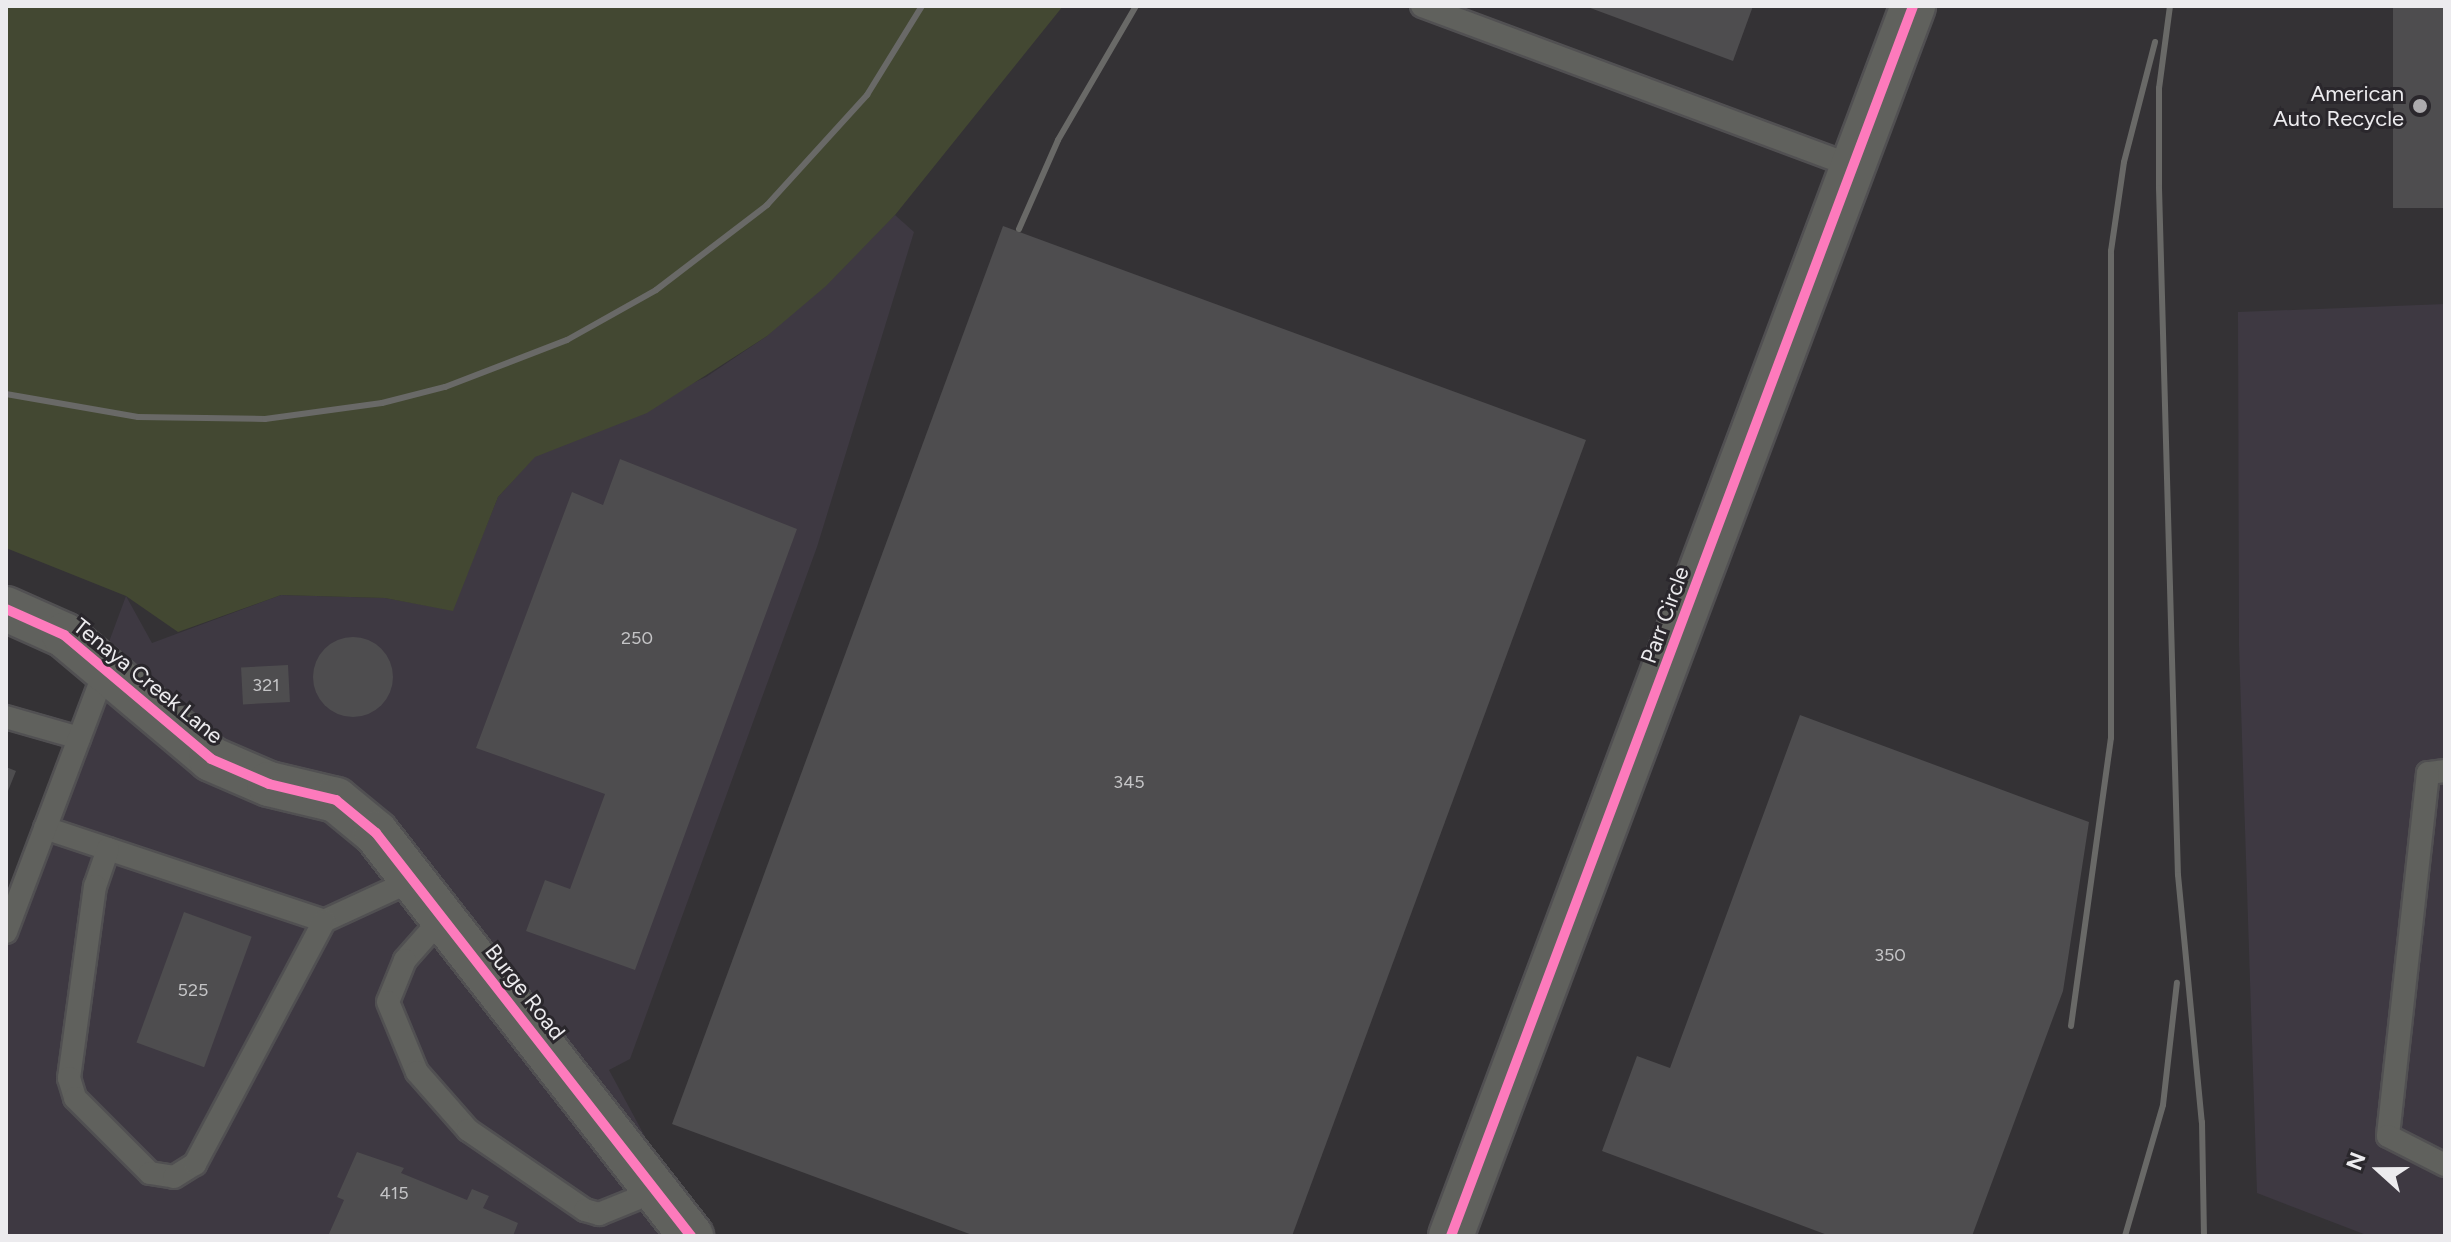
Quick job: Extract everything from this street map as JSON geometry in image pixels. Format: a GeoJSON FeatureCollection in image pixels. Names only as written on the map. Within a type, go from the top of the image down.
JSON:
{"type":"FeatureCollection","features":[{"type":"Feature","properties":{"kind":"street","name":"Parr Circle"},"geometry":{"type":"LineString","coordinates":[[1451,1236],[1913,6]]}},
{"type":"Feature","properties":{"kind":"street","name":"Tenaya Creek Lane"},"geometry":{"type":"LineString","coordinates":[[6,609],[64,635],[211,759],[269,784],[312,791]]}},
{"type":"Feature","properties":{"kind":"street","name":"Burge Road"},"geometry":{"type":"LineString","coordinates":[[312,791],[336,800],[376,833],[691,1236]]}},
{"type":"Feature","properties":{"kind":"lane"},"geometry":{"type":"LineString","coordinates":[[1422,6],[1853,166]]}},
{"type":"Feature","properties":{"kind":"lane"},"geometry":{"type":"LineString","coordinates":[[6,932],[106,668]]}},
{"type":"Feature","properties":{"kind":"lane"},"geometry":{"type":"LineString","coordinates":[[6,717],[79,738]]}},
{"type":"Feature","properties":{"kind":"lane"},"geometry":{"type":"LineString","coordinates":[[2445,771],[2428,773],[2388,1136],[2445,1165]]}},
{"type":"Feature","properties":{"kind":"lane"},"geometry":{"type":"LineString","coordinates":[[45,828],[324,921]]}},
{"type":"Feature","properties":{"kind":"lane"},"geometry":{"type":"LineString","coordinates":[[108,849],[95,886],[69,1078],[75,1098],[150,1173],[174,1177],[195,1164],[324,921],[413,880]]}},
{"type":"Feature","properties":{"kind":"lane"},"geometry":{"type":"LineString","coordinates":[[442,918],[405,960],[388,1002],[417,1072],[468,1130],[585,1210],[599,1214],[656,1191]]}},
{"type":"Feature","properties":{"kind":"shaded area"},"geometry":{"type":"Polygon","coordinates":[[[895,215],[914,232],[817,547],[630,1059],[609,1070],[649,1144],[713,1236],[6,1236],[6,919],[126,596],[152,643],[281,595],[385,598],[452,610],[498,497],[535,456],[706,377],[767,336],[895,215]]]}},
{"type":"Feature","properties":{"kind":"shaded area"},"geometry":{"type":"Polygon","coordinates":[[[2445,304],[2445,1236],[2369,1236],[2257,1193],[2239,646],[2238,312],[2445,304]]]}},
{"type":"Feature","properties":{"kind":"green space"},"geometry":{"type":"Polygon","coordinates":[[[6,6],[1063,6],[895,215],[826,286],[767,336],[647,413],[535,457],[498,497],[453,611],[385,598],[281,595],[178,632],[126,596],[6,548],[6,6]]]}},
{"type":"Feature","properties":{"kind":"building"},"geometry":{"type":"Polygon","coordinates":[[[1585,6],[1753,6],[1733,61],[1585,6]]]}},
{"type":"Feature","properties":{"kind":"building","name":"American Auto Recycle"},"geometry":{"type":"Polygon","coordinates":[[[2393,6],[2445,6],[2445,208],[2393,208],[2393,6]]]}},
{"type":"Feature","properties":{"kind":"building"},"geometry":{"type":"Polygon","coordinates":[[[1003,226],[1586,440],[1292,1236],[975,1236],[672,1124],[1003,226]]]}},
{"type":"Feature","properties":{"kind":"building"},"geometry":{"type":"Polygon","coordinates":[[[620,459],[797,529],[635,970],[526,931],[545,880],[570,889],[605,794],[476,748],[572,492],[603,505],[620,459]]]}},
{"type":"Feature","properties":{"kind":"building"},"geometry":{"type":"Polygon","coordinates":[[[353,637],[368,640],[381,649],[390,662],[393,677],[390,692],[381,705],[368,714],[353,717],[338,714],[325,705],[316,692],[313,677],[316,662],[325,649],[338,640],[353,637]]]}},
{"type":"Feature","properties":{"kind":"building"},"geometry":{"type":"Polygon","coordinates":[[[288,665],[290,702],[243,704],[241,667],[288,665]]]}},
{"type":"Feature","properties":{"kind":"building"},"geometry":{"type":"Polygon","coordinates":[[[1800,715],[2089,822],[2063,991],[1972,1236],[1830,1236],[1602,1151],[1637,1056],[1670,1068],[1800,715]]]}},
{"type":"Feature","properties":{"kind":"building"},"geometry":{"type":"Polygon","coordinates":[[[6,767],[16,771],[6,796],[6,767]]]}},
{"type":"Feature","properties":{"kind":"building"},"geometry":{"type":"Polygon","coordinates":[[[184,912],[252,937],[204,1067],[136,1043],[184,912]]]}},
{"type":"Feature","properties":{"kind":"building"},"geometry":{"type":"Polygon","coordinates":[[[357,1152],[404,1168],[401,1173],[467,1200],[472,1189],[489,1196],[483,1208],[518,1223],[513,1236],[328,1236],[344,1200],[337,1197],[357,1152]]]}},
{"type":"Feature","properties":{"kind":"railway"},"geometry":{"type":"LineString","coordinates":[[6,394],[138,417],[265,419],[382,403],[445,387],[567,340],[656,290],[767,205],[867,95],[922,6]]}},
{"type":"Feature","properties":{"kind":"railway"},"geometry":{"type":"LineString","coordinates":[[1019,229],[1058,140],[1136,6]]}},
{"type":"Feature","properties":{"kind":"railway"},"geometry":{"type":"LineString","coordinates":[[2170,6],[2159,88],[2159,188],[2178,875],[2202,1122],[2204,1236]]}},
{"type":"Feature","properties":{"kind":"railway"},"geometry":{"type":"LineString","coordinates":[[2071,1026],[2111,738],[2111,251],[2124,162],[2155,42]]}},
{"type":"Feature","properties":{"kind":"railway"},"geometry":{"type":"LineString","coordinates":[[2125,1236],[2163,1105],[2177,983]]}},
{"type":"Feature","properties":{"kind":"cycle path"},"geometry":{"type":"LineString","coordinates":[[1451,1236],[1913,6]]}},
{"type":"Feature","properties":{"kind":"cycle path"},"geometry":{"type":"LineString","coordinates":[[6,609],[64,635],[211,759],[269,784],[336,800],[376,833],[691,1236]]}},
{"type":"Feature","properties":{"kind":"place","name":"American Auto Recycle"},"geometry":{"type":"Point","coordinates":[2420,106]}}]}
